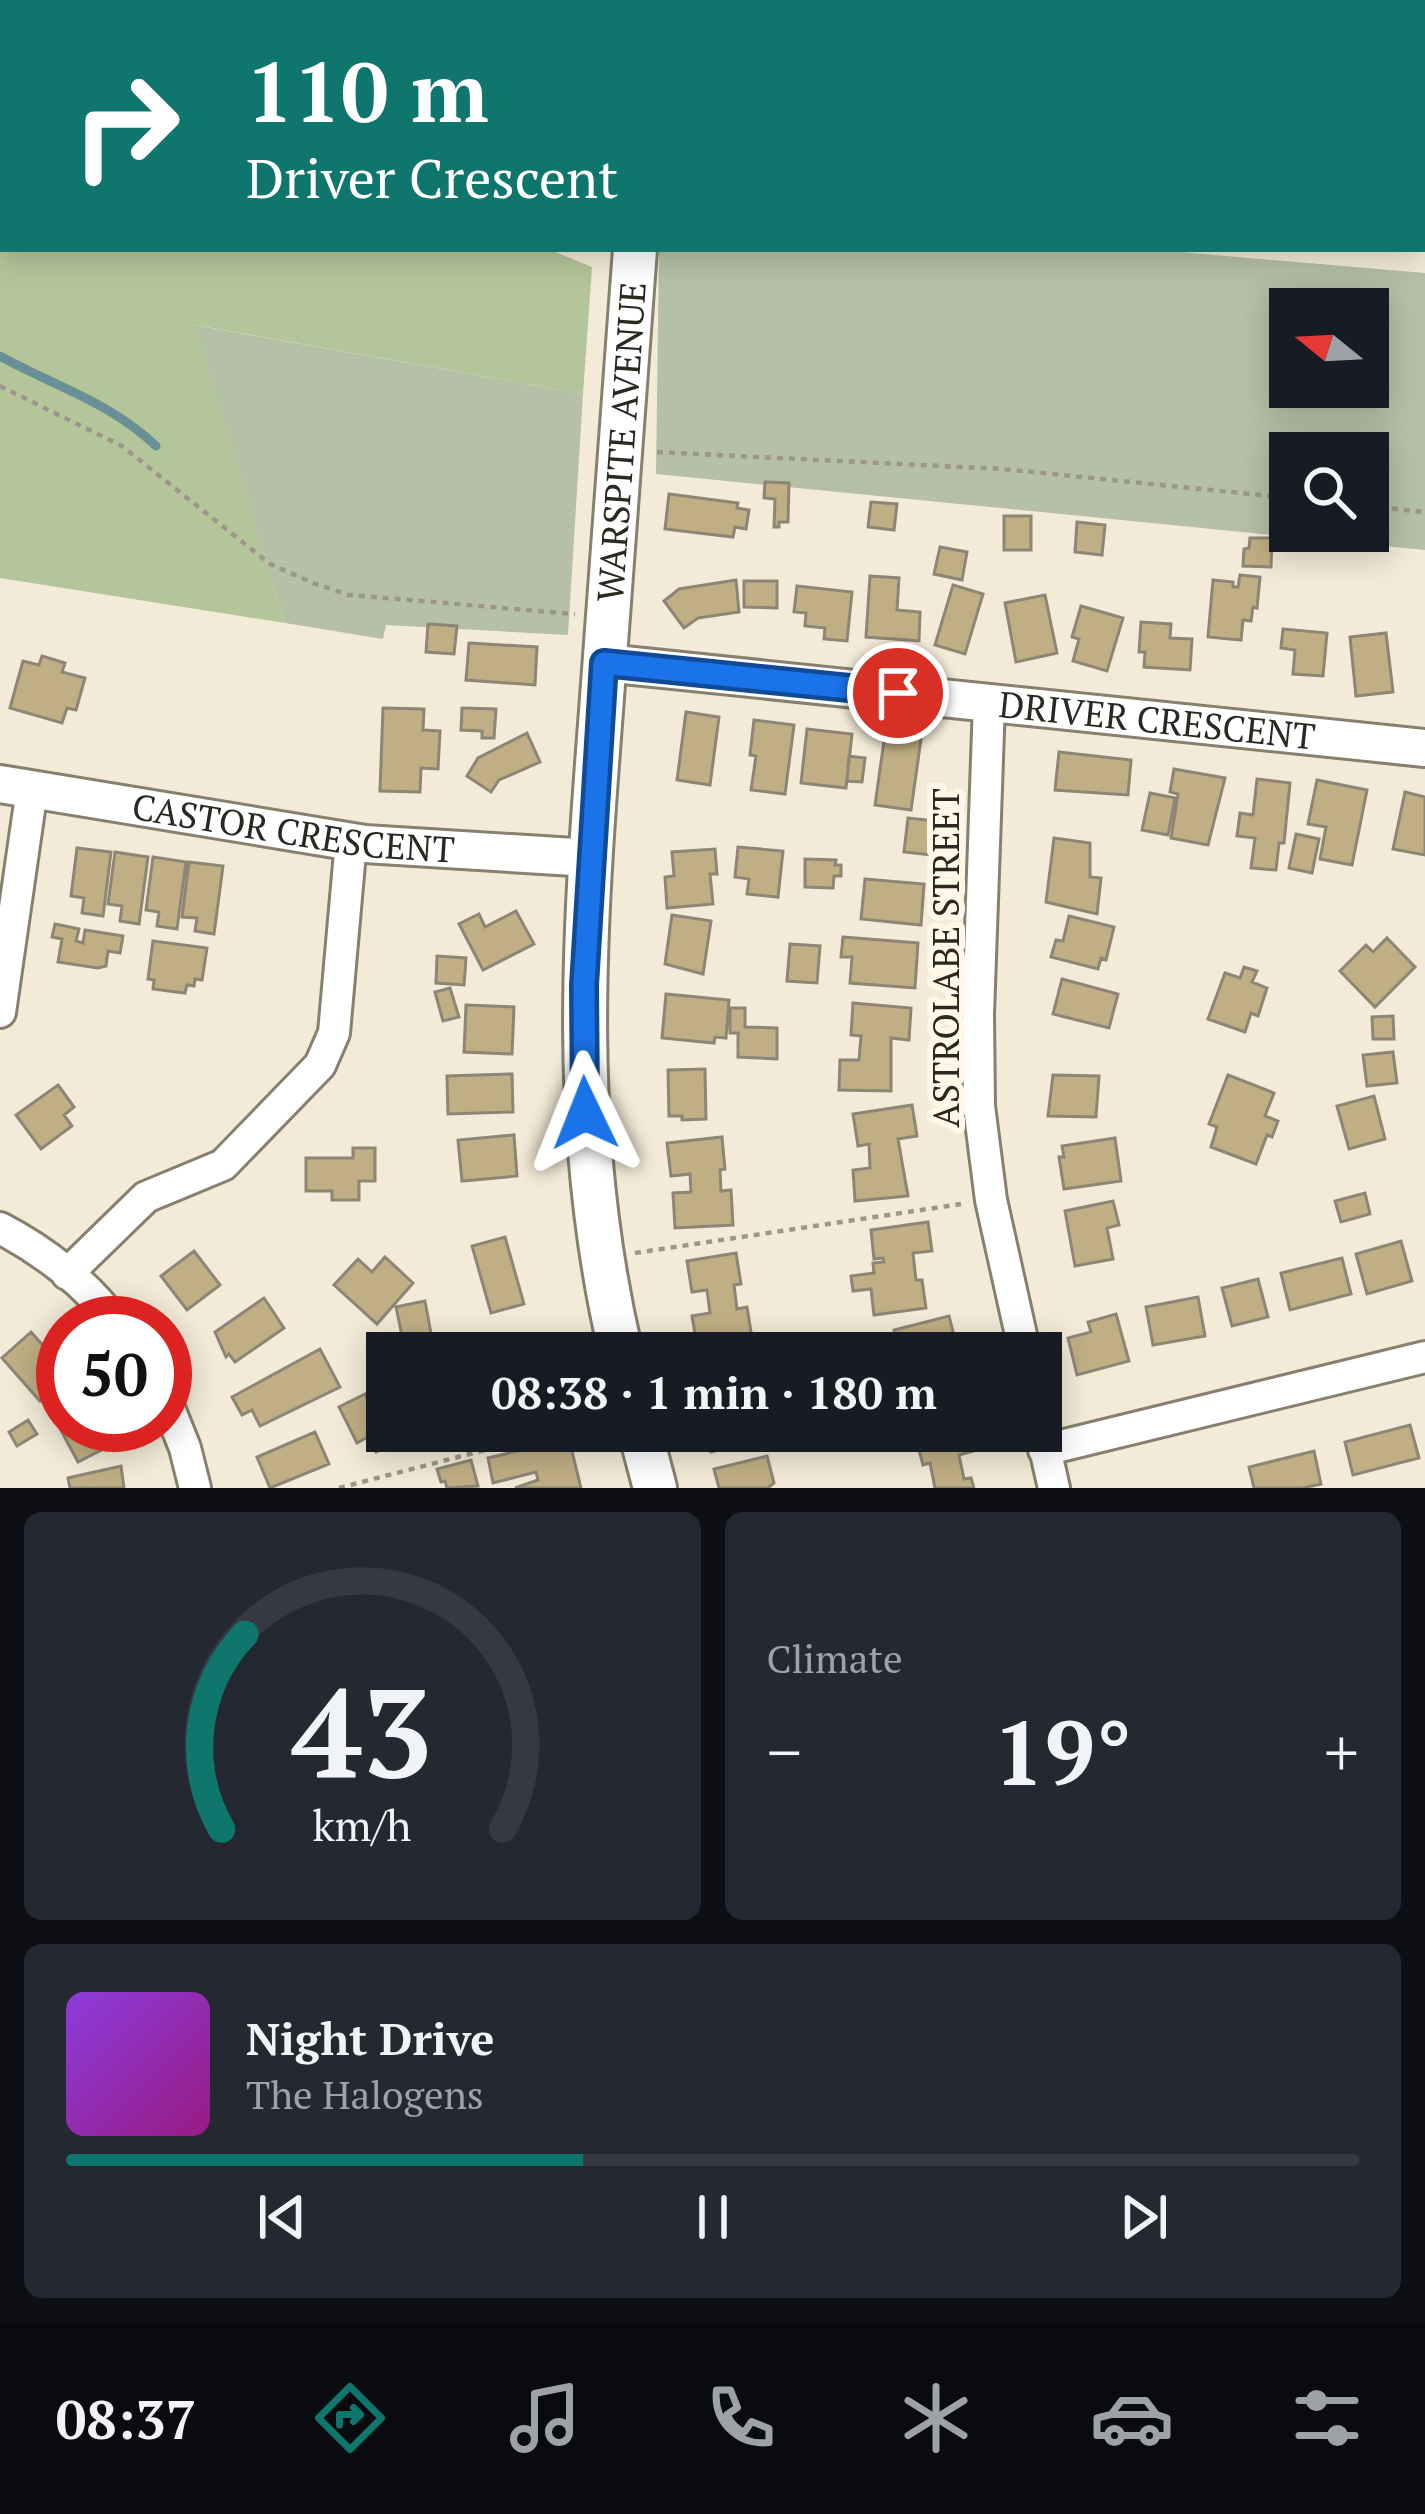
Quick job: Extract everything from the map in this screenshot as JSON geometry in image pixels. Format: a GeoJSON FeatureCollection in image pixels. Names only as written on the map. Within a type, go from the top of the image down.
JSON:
{"type":"FeatureCollection","features":[{"type":"Feature","properties":{"kind":"main road","name":"WARSPITE AVENUE"},"geometry":{"type":"LineString","coordinates":[[617,1332],[601,1258],[585,1113],[582,1027],[635,252]]}},
{"type":"Feature","properties":{"kind":"main road"},"geometry":{"type":"LineString","coordinates":[[646,1452],[655,1488]]}},
{"type":"Feature","properties":{"kind":"street","name":"DRIVER CRESCENT"},"geometry":{"type":"LineString","coordinates":[[604,663],[1425,748]]}},
{"type":"Feature","properties":{"kind":"street","name":"ASTROLABE STREET"},"geometry":{"type":"LineString","coordinates":[[989,703],[979,1106],[991,1200],[1020,1332]]}},
{"type":"Feature","properties":{"kind":"street","name":"CASTOR CRESCENT"},"geometry":{"type":"LineString","coordinates":[[16,787],[351,842],[590,858]]}},
{"type":"Feature","properties":{"kind":"street"},"geometry":{"type":"LineString","coordinates":[[0,1012],[16,787]]}},
{"type":"Feature","properties":{"kind":"street"},"geometry":{"type":"LineString","coordinates":[[67,1274],[146,1197],[223,1165],[320,1065],[334,1033],[351,842]]}},
{"type":"Feature","properties":{"kind":"street"},"geometry":{"type":"LineString","coordinates":[[0,1228],[92,1296]]}},
{"type":"Feature","properties":{"kind":"street"},"geometry":{"type":"LineString","coordinates":[[1062,1437],[1425,1357]]}},
{"type":"Feature","properties":{"kind":"street"},"geometry":{"type":"LineString","coordinates":[[186,1452],[195,1488]]}},
{"type":"Feature","properties":{"kind":"street"},"geometry":{"type":"LineString","coordinates":[[1045,1452],[1054,1488]]}},
{"type":"Feature","properties":{"kind":"path"},"geometry":{"type":"LineString","coordinates":[[0,386],[122,446],[270,564],[313,584],[350,595],[608,618]]}},
{"type":"Feature","properties":{"kind":"path"},"geometry":{"type":"LineString","coordinates":[[621,449],[1003,469],[1269,496]]}},
{"type":"Feature","properties":{"kind":"path"},"geometry":{"type":"LineString","coordinates":[[1389,508],[1425,512]]}},
{"type":"Feature","properties":{"kind":"path"},"geometry":{"type":"LineString","coordinates":[[601,1258],[991,1200]]}},
{"type":"Feature","properties":{"kind":"path"},"geometry":{"type":"LineString","coordinates":[[339,1488],[477,1452]]}},
{"type":"Feature","properties":{"kind":"green space"},"geometry":{"type":"Polygon","coordinates":[[[0,252],[555,252],[592,267],[583,394],[195,325],[285,623],[0,578],[0,252]]]}},
{"type":"Feature","properties":{"kind":"green space"},"geometry":{"type":"Polygon","coordinates":[[[659,252],[1180,252],[1425,273],[1425,550],[1389,546],[1389,432],[1269,432],[1269,535],[656,474],[659,252]]]}},
{"type":"Feature","properties":{"kind":"green space"},"geometry":{"type":"Polygon","coordinates":[[[194,325],[583,394],[568,635],[386,625],[383,639],[285,623],[194,325]]]}},
{"type":"Feature","properties":{"kind":"building"},"geometry":{"type":"Polygon","coordinates":[[[765,482],[789,483],[788,522],[779,522],[779,527],[774,527],[775,499],[764,498],[765,482]]]}},
{"type":"Feature","properties":{"kind":"building"},"geometry":{"type":"Polygon","coordinates":[[[669,494],[738,503],[737,508],[749,510],[746,529],[735,527],[733,537],[665,529],[669,494]]]}},
{"type":"Feature","properties":{"kind":"building"},"geometry":{"type":"Polygon","coordinates":[[[871,502],[897,504],[894,530],[868,527],[871,502]]]}},
{"type":"Feature","properties":{"kind":"building"},"geometry":{"type":"Polygon","coordinates":[[[1004,516],[1031,516],[1031,550],[1004,550],[1004,516]]]}},
{"type":"Feature","properties":{"kind":"building"},"geometry":{"type":"Polygon","coordinates":[[[1077,522],[1105,525],[1102,555],[1075,552],[1077,522]]]}},
{"type":"Feature","properties":{"kind":"building"},"geometry":{"type":"Polygon","coordinates":[[[1250,538],[1269,538],[1271,567],[1243,566],[1244,549],[1249,548],[1250,538]]]}},
{"type":"Feature","properties":{"kind":"building"},"geometry":{"type":"Polygon","coordinates":[[[940,547],[967,552],[962,580],[934,574],[940,547]]]}},
{"type":"Feature","properties":{"kind":"building"},"geometry":{"type":"Polygon","coordinates":[[[1240,575],[1260,577],[1251,621],[1243,620],[1241,640],[1208,637],[1213,580],[1238,587],[1240,575]]]}},
{"type":"Feature","properties":{"kind":"building"},"geometry":{"type":"Polygon","coordinates":[[[870,576],[899,578],[897,610],[920,612],[919,641],[866,637],[870,576]]]}},
{"type":"Feature","properties":{"kind":"building"},"geometry":{"type":"Polygon","coordinates":[[[736,580],[739,612],[698,618],[684,628],[664,601],[679,589],[736,580]]]}},
{"type":"Feature","properties":{"kind":"building"},"geometry":{"type":"Polygon","coordinates":[[[744,581],[777,581],[777,608],[744,607],[744,581]]]}},
{"type":"Feature","properties":{"kind":"building"},"geometry":{"type":"Polygon","coordinates":[[[953,585],[983,594],[965,654],[935,645],[953,585]]]}},
{"type":"Feature","properties":{"kind":"building"},"geometry":{"type":"Polygon","coordinates":[[[797,586],[852,592],[847,641],[824,639],[825,628],[805,626],[806,613],[794,612],[797,586]]]}},
{"type":"Feature","properties":{"kind":"building"},"geometry":{"type":"Polygon","coordinates":[[[1045,595],[1057,653],[1016,662],[1005,603],[1045,595]]]}},
{"type":"Feature","properties":{"kind":"building"},"geometry":{"type":"Polygon","coordinates":[[[1081,606],[1123,618],[1107,671],[1073,661],[1079,639],[1072,637],[1081,606]]]}},
{"type":"Feature","properties":{"kind":"building"},"geometry":{"type":"Polygon","coordinates":[[[1141,622],[1171,624],[1170,638],[1192,639],[1190,670],[1144,667],[1145,652],[1139,652],[1141,622]]]}},
{"type":"Feature","properties":{"kind":"building"},"geometry":{"type":"Polygon","coordinates":[[[428,624],[457,626],[454,654],[426,652],[428,624]]]}},
{"type":"Feature","properties":{"kind":"building"},"geometry":{"type":"Polygon","coordinates":[[[1283,629],[1327,633],[1323,676],[1293,674],[1295,650],[1281,648],[1283,629]]]}},
{"type":"Feature","properties":{"kind":"building"},"geometry":{"type":"Polygon","coordinates":[[[1386,633],[1393,692],[1356,696],[1350,637],[1386,633]]]}},
{"type":"Feature","properties":{"kind":"building"},"geometry":{"type":"Polygon","coordinates":[[[469,643],[537,647],[535,685],[466,680],[469,643]]]}},
{"type":"Feature","properties":{"kind":"building"},"geometry":{"type":"Polygon","coordinates":[[[42,656],[65,663],[62,672],[85,678],[76,710],[67,708],[62,723],[10,708],[23,661],[39,665],[42,656]]]}},
{"type":"Feature","properties":{"kind":"building"},"geometry":{"type":"Polygon","coordinates":[[[383,708],[424,709],[423,730],[440,731],[438,769],[421,768],[420,792],[380,791],[383,708]]]}},
{"type":"Feature","properties":{"kind":"building"},"geometry":{"type":"Polygon","coordinates":[[[462,708],[496,709],[494,738],[482,738],[482,731],[461,730],[462,708]]]}},
{"type":"Feature","properties":{"kind":"building"},"geometry":{"type":"Polygon","coordinates":[[[686,712],[719,717],[710,785],[677,780],[686,712]]]}},
{"type":"Feature","properties":{"kind":"building"},"geometry":{"type":"Polygon","coordinates":[[[754,720],[794,725],[785,794],[751,790],[754,720]]]}},
{"type":"Feature","properties":{"kind":"building"},"geometry":{"type":"Polygon","coordinates":[[[807,729],[852,734],[846,788],[801,783],[807,729]]]}},
{"type":"Feature","properties":{"kind":"building"},"geometry":{"type":"Polygon","coordinates":[[[527,733],[540,762],[499,780],[491,792],[467,776],[478,758],[527,733]]]}},
{"type":"Feature","properties":{"kind":"building"},"geometry":{"type":"Polygon","coordinates":[[[885,734],[921,739],[911,810],[875,805],[885,734]]]}},
{"type":"Feature","properties":{"kind":"building"},"geometry":{"type":"Polygon","coordinates":[[[1059,752],[1131,760],[1128,795],[1055,790],[1059,752]]]}},
{"type":"Feature","properties":{"kind":"building"},"geometry":{"type":"Polygon","coordinates":[[[849,756],[865,758],[862,782],[847,781],[849,756]]]}},
{"type":"Feature","properties":{"kind":"building"},"geometry":{"type":"Polygon","coordinates":[[[1174,769],[1225,778],[1208,845],[1171,838],[1178,794],[1170,792],[1174,769]]]}},
{"type":"Feature","properties":{"kind":"building"},"geometry":{"type":"Polygon","coordinates":[[[1257,779],[1290,783],[1284,843],[1279,843],[1276,870],[1251,868],[1255,838],[1237,836],[1240,813],[1253,815],[1257,779]]]}},
{"type":"Feature","properties":{"kind":"building"},"geometry":{"type":"Polygon","coordinates":[[[1317,780],[1367,790],[1352,865],[1320,859],[1326,827],[1308,824],[1317,780]]]}},
{"type":"Feature","properties":{"kind":"building"},"geometry":{"type":"Polygon","coordinates":[[[1405,792],[1425,797],[1425,855],[1393,849],[1405,792]]]}},
{"type":"Feature","properties":{"kind":"building"},"geometry":{"type":"Polygon","coordinates":[[[1150,793],[1175,798],[1168,835],[1142,830],[1150,793]]]}},
{"type":"Feature","properties":{"kind":"building"},"geometry":{"type":"Polygon","coordinates":[[[908,818],[936,821],[933,855],[904,852],[908,818]]]}},
{"type":"Feature","properties":{"kind":"building"},"geometry":{"type":"Polygon","coordinates":[[[1296,834],[1319,839],[1312,873],[1289,868],[1296,834]]]}},
{"type":"Feature","properties":{"kind":"building"},"geometry":{"type":"Polygon","coordinates":[[[1054,838],[1090,843],[1090,877],[1101,878],[1097,914],[1046,902],[1054,838]]]}},
{"type":"Feature","properties":{"kind":"building"},"geometry":{"type":"Polygon","coordinates":[[[738,847],[783,851],[778,897],[747,894],[749,879],[735,877],[738,847]]]}},
{"type":"Feature","properties":{"kind":"building"},"geometry":{"type":"Polygon","coordinates":[[[77,848],[111,852],[103,916],[82,913],[84,898],[71,896],[77,848]]]}},
{"type":"Feature","properties":{"kind":"building"},"geometry":{"type":"Polygon","coordinates":[[[715,849],[717,874],[710,874],[713,904],[667,908],[665,877],[674,876],[672,852],[715,849]]]}},
{"type":"Feature","properties":{"kind":"building"},"geometry":{"type":"Polygon","coordinates":[[[115,852],[148,857],[139,924],[120,921],[122,906],[108,904],[115,852]]]}},
{"type":"Feature","properties":{"kind":"building"},"geometry":{"type":"Polygon","coordinates":[[[153,857],[186,862],[177,929],[157,926],[159,912],[146,910],[153,857]]]}},
{"type":"Feature","properties":{"kind":"building"},"geometry":{"type":"Polygon","coordinates":[[[805,859],[836,860],[835,865],[841,865],[841,876],[834,876],[833,888],[805,887],[805,859]]]}},
{"type":"Feature","properties":{"kind":"building"},"geometry":{"type":"Polygon","coordinates":[[[189,862],[223,866],[214,934],[195,931],[197,918],[182,917],[189,862]]]}},
{"type":"Feature","properties":{"kind":"building"},"geometry":{"type":"Polygon","coordinates":[[[865,879],[924,884],[921,925],[861,919],[865,879]]]}},
{"type":"Feature","properties":{"kind":"building"},"geometry":{"type":"Polygon","coordinates":[[[516,911],[534,944],[483,970],[459,924],[479,914],[485,927],[516,911]]]}},
{"type":"Feature","properties":{"kind":"building"},"geometry":{"type":"Polygon","coordinates":[[[672,915],[711,921],[703,974],[665,964],[672,915]]]}},
{"type":"Feature","properties":{"kind":"building"},"geometry":{"type":"Polygon","coordinates":[[[1069,916],[1114,927],[1106,960],[1101,958],[1098,969],[1051,957],[1056,940],[1063,941],[1069,916]]]}},
{"type":"Feature","properties":{"kind":"building"},"geometry":{"type":"Polygon","coordinates":[[[55,924],[79,929],[76,941],[83,943],[85,930],[123,936],[120,953],[108,951],[106,966],[98,968],[58,962],[62,939],[52,937],[55,924]]]}},
{"type":"Feature","properties":{"kind":"building"},"geometry":{"type":"Polygon","coordinates":[[[843,937],[918,943],[915,988],[850,983],[852,957],[841,957],[843,937]]]}},
{"type":"Feature","properties":{"kind":"building"},"geometry":{"type":"Polygon","coordinates":[[[1387,938],[1415,967],[1375,1007],[1340,971],[1366,945],[1373,952],[1387,938]]]}},
{"type":"Feature","properties":{"kind":"building"},"geometry":{"type":"Polygon","coordinates":[[[153,941],[207,948],[202,980],[187,985],[185,993],[153,989],[154,980],[148,979],[153,941]]]}},
{"type":"Feature","properties":{"kind":"building"},"geometry":{"type":"Polygon","coordinates":[[[790,944],[820,946],[817,983],[787,981],[790,944]]]}},
{"type":"Feature","properties":{"kind":"building"},"geometry":{"type":"Polygon","coordinates":[[[437,956],[466,958],[464,985],[436,983],[437,956]]]}},
{"type":"Feature","properties":{"kind":"building"},"geometry":{"type":"Polygon","coordinates":[[[1244,967],[1257,971],[1252,982],[1267,988],[1258,1016],[1251,1013],[1245,1032],[1208,1019],[1225,973],[1240,978],[1244,967]]]}},
{"type":"Feature","properties":{"kind":"building"},"geometry":{"type":"Polygon","coordinates":[[[1062,979],[1118,994],[1109,1028],[1053,1014],[1062,979]]]}},
{"type":"Feature","properties":{"kind":"building"},"geometry":{"type":"Polygon","coordinates":[[[450,988],[459,1017],[443,1021],[435,992],[450,988]]]}},
{"type":"Feature","properties":{"kind":"building"},"geometry":{"type":"Polygon","coordinates":[[[666,994],[729,1000],[726,1038],[715,1037],[714,1043],[662,1038],[666,994]]]}},
{"type":"Feature","properties":{"kind":"building"},"geometry":{"type":"Polygon","coordinates":[[[853,1003],[911,1008],[909,1040],[891,1038],[891,1091],[839,1090],[840,1060],[859,1060],[861,1036],[851,1035],[853,1003]]]}},
{"type":"Feature","properties":{"kind":"building"},"geometry":{"type":"Polygon","coordinates":[[[466,1005],[514,1007],[512,1054],[464,1052],[466,1005]]]}},
{"type":"Feature","properties":{"kind":"building"},"geometry":{"type":"Polygon","coordinates":[[[730,1008],[745,1008],[745,1027],[777,1028],[777,1059],[738,1057],[738,1033],[730,1033],[730,1008]]]}},
{"type":"Feature","properties":{"kind":"building"},"geometry":{"type":"Polygon","coordinates":[[[1393,1016],[1394,1039],[1373,1039],[1372,1017],[1393,1016]]]}},
{"type":"Feature","properties":{"kind":"building"},"geometry":{"type":"Polygon","coordinates":[[[1393,1052],[1397,1083],[1367,1086],[1363,1055],[1393,1052]]]}},
{"type":"Feature","properties":{"kind":"building"},"geometry":{"type":"Polygon","coordinates":[[[705,1069],[706,1119],[669,1116],[668,1070],[705,1069]]]}},
{"type":"Feature","properties":{"kind":"building"},"geometry":{"type":"Polygon","coordinates":[[[512,1074],[513,1112],[448,1114],[447,1076],[512,1074]]]}},
{"type":"Feature","properties":{"kind":"building"},"geometry":{"type":"Polygon","coordinates":[[[1053,1075],[1099,1076],[1096,1117],[1048,1116],[1053,1075]]]}},
{"type":"Feature","properties":{"kind":"building"},"geometry":{"type":"Polygon","coordinates":[[[1228,1075],[1274,1093],[1265,1116],[1278,1121],[1256,1164],[1211,1147],[1217,1127],[1209,1124],[1228,1075]]]}},
{"type":"Feature","properties":{"kind":"building"},"geometry":{"type":"Polygon","coordinates":[[[58,1085],[74,1107],[64,1115],[72,1126],[41,1149],[16,1115],[58,1085]]]}},
{"type":"Feature","properties":{"kind":"building"},"geometry":{"type":"Polygon","coordinates":[[[1374,1096],[1385,1139],[1349,1149],[1337,1106],[1374,1096]]]}},
{"type":"Feature","properties":{"kind":"building"},"geometry":{"type":"Polygon","coordinates":[[[912,1105],[917,1136],[898,1139],[908,1196],[855,1201],[853,1170],[870,1168],[869,1144],[858,1146],[853,1114],[912,1105]]]}},
{"type":"Feature","properties":{"kind":"building"},"geometry":{"type":"Polygon","coordinates":[[[514,1135],[517,1176],[462,1181],[458,1140],[514,1135]]]}},
{"type":"Feature","properties":{"kind":"building"},"geometry":{"type":"Polygon","coordinates":[[[722,1137],[721,1191],[731,1190],[733,1225],[675,1228],[673,1193],[691,1192],[690,1174],[671,1176],[667,1143],[722,1137]]]}},
{"type":"Feature","properties":{"kind":"building"},"geometry":{"type":"Polygon","coordinates":[[[1115,1138],[1121,1181],[1064,1189],[1062,1146],[1115,1138]]]}},
{"type":"Feature","properties":{"kind":"building"},"geometry":{"type":"Polygon","coordinates":[[[353,1148],[375,1148],[375,1181],[359,1181],[359,1200],[332,1200],[332,1191],[306,1191],[306,1158],[353,1158],[353,1148]]]}},
{"type":"Feature","properties":{"kind":"building"},"geometry":{"type":"Polygon","coordinates":[[[1365,1193],[1370,1214],[1341,1222],[1335,1201],[1365,1193]]]}},
{"type":"Feature","properties":{"kind":"building"},"geometry":{"type":"Polygon","coordinates":[[[1113,1201],[1119,1225],[1107,1228],[1113,1259],[1075,1266],[1065,1211],[1113,1201]]]}},
{"type":"Feature","properties":{"kind":"building"},"geometry":{"type":"Polygon","coordinates":[[[928,1222],[932,1251],[913,1253],[926,1308],[874,1315],[871,1289],[853,1291],[851,1276],[874,1273],[873,1263],[884,1262],[874,1259],[871,1230],[928,1222]]]}},
{"type":"Feature","properties":{"kind":"building"},"geometry":{"type":"Polygon","coordinates":[[[505,1237],[524,1304],[491,1313],[472,1246],[505,1237]]]}},
{"type":"Feature","properties":{"kind":"building"},"geometry":{"type":"Polygon","coordinates":[[[1401,1241],[1412,1281],[1367,1294],[1356,1254],[1401,1241]]]}},
{"type":"Feature","properties":{"kind":"building"},"geometry":{"type":"Polygon","coordinates":[[[194,1251],[220,1285],[192,1306],[192,1296],[176,1296],[161,1276],[194,1251]]]}},
{"type":"Feature","properties":{"kind":"building"},"geometry":{"type":"Polygon","coordinates":[[[736,1253],[741,1284],[734,1285],[737,1309],[747,1307],[751,1332],[695,1332],[692,1316],[710,1313],[707,1290],[692,1292],[687,1261],[736,1253]]]}},
{"type":"Feature","properties":{"kind":"building"},"geometry":{"type":"Polygon","coordinates":[[[385,1257],[413,1283],[377,1324],[334,1285],[358,1259],[372,1272],[385,1257]]]}},
{"type":"Feature","properties":{"kind":"building"},"geometry":{"type":"Polygon","coordinates":[[[1342,1258],[1351,1294],[1290,1310],[1281,1273],[1342,1258]]]}},
{"type":"Feature","properties":{"kind":"building"},"geometry":{"type":"Polygon","coordinates":[[[1258,1279],[1268,1317],[1232,1326],[1222,1288],[1258,1279]]]}},
{"type":"Feature","properties":{"kind":"building"},"geometry":{"type":"Polygon","coordinates":[[[1198,1297],[1205,1336],[1153,1345],[1146,1307],[1198,1297]]]}},
{"type":"Feature","properties":{"kind":"building"},"geometry":{"type":"Polygon","coordinates":[[[264,1298],[284,1328],[235,1362],[229,1354],[226,1357],[215,1332],[264,1298]]]}},
{"type":"Feature","properties":{"kind":"building"},"geometry":{"type":"Polygon","coordinates":[[[425,1301],[431,1332],[401,1332],[396,1307],[425,1301]]]}},
{"type":"Feature","properties":{"kind":"building"},"geometry":{"type":"Polygon","coordinates":[[[1116,1314],[1129,1361],[1077,1375],[1068,1338],[1091,1332],[1088,1322],[1116,1314]]]}},
{"type":"Feature","properties":{"kind":"building"},"geometry":{"type":"Polygon","coordinates":[[[949,1316],[953,1332],[895,1332],[949,1316]]]}},
{"type":"Feature","properties":{"kind":"building"},"geometry":{"type":"Polygon","coordinates":[[[31,1332],[36,1338],[36,1396],[2,1358],[31,1332]]]}},
{"type":"Feature","properties":{"kind":"building"},"geometry":{"type":"Polygon","coordinates":[[[320,1349],[340,1387],[260,1426],[252,1410],[242,1415],[232,1397],[320,1349]]]}},
{"type":"Feature","properties":{"kind":"building"},"geometry":{"type":"Polygon","coordinates":[[[365,1394],[366,1438],[357,1443],[339,1407],[365,1394]]]}},
{"type":"Feature","properties":{"kind":"building"},"geometry":{"type":"Polygon","coordinates":[[[28,1420],[36,1435],[17,1446],[9,1432],[28,1420]]]}},
{"type":"Feature","properties":{"kind":"building"},"geometry":{"type":"Polygon","coordinates":[[[1410,1425],[1419,1458],[1353,1475],[1345,1442],[1410,1425]]]}},
{"type":"Feature","properties":{"kind":"building"},"geometry":{"type":"Polygon","coordinates":[[[315,1432],[329,1464],[270,1488],[257,1457],[315,1432]]]}},
{"type":"Feature","properties":{"kind":"building"},"geometry":{"type":"Polygon","coordinates":[[[1314,1451],[1321,1484],[1254,1488],[1249,1467],[1314,1451]]]}},
{"type":"Feature","properties":{"kind":"building"},"geometry":{"type":"Polygon","coordinates":[[[73,1452],[97,1452],[78,1462],[73,1452]]]}},
{"type":"Feature","properties":{"kind":"building"},"geometry":{"type":"Polygon","coordinates":[[[514,1452],[572,1452],[581,1488],[515,1488],[538,1480],[536,1472],[493,1483],[488,1458],[514,1452]]]}},
{"type":"Feature","properties":{"kind":"building"},"geometry":{"type":"Polygon","coordinates":[[[920,1452],[970,1452],[959,1455],[964,1479],[971,1478],[974,1488],[935,1488],[930,1463],[923,1465],[920,1452]]]}},
{"type":"Feature","properties":{"kind":"building"},"geometry":{"type":"Polygon","coordinates":[[[767,1456],[774,1483],[768,1488],[719,1488],[714,1469],[767,1456]]]}},
{"type":"Feature","properties":{"kind":"building"},"geometry":{"type":"Polygon","coordinates":[[[471,1460],[478,1486],[447,1488],[441,1482],[437,1469],[471,1460]]]}},
{"type":"Feature","properties":{"kind":"building"},"geometry":{"type":"Polygon","coordinates":[[[121,1466],[124,1488],[70,1488],[68,1478],[121,1466]]]}},
{"type":"Feature","properties":{"kind":"waterway"},"geometry":{"type":"LineString","coordinates":[[0,356],[101,406],[156,446]]}},
{"type":"Feature","properties":{"kind":"route"},"geometry":{"type":"LineString","coordinates":[[585,1113],[582,1027],[604,663],[898,693]]}}]}
